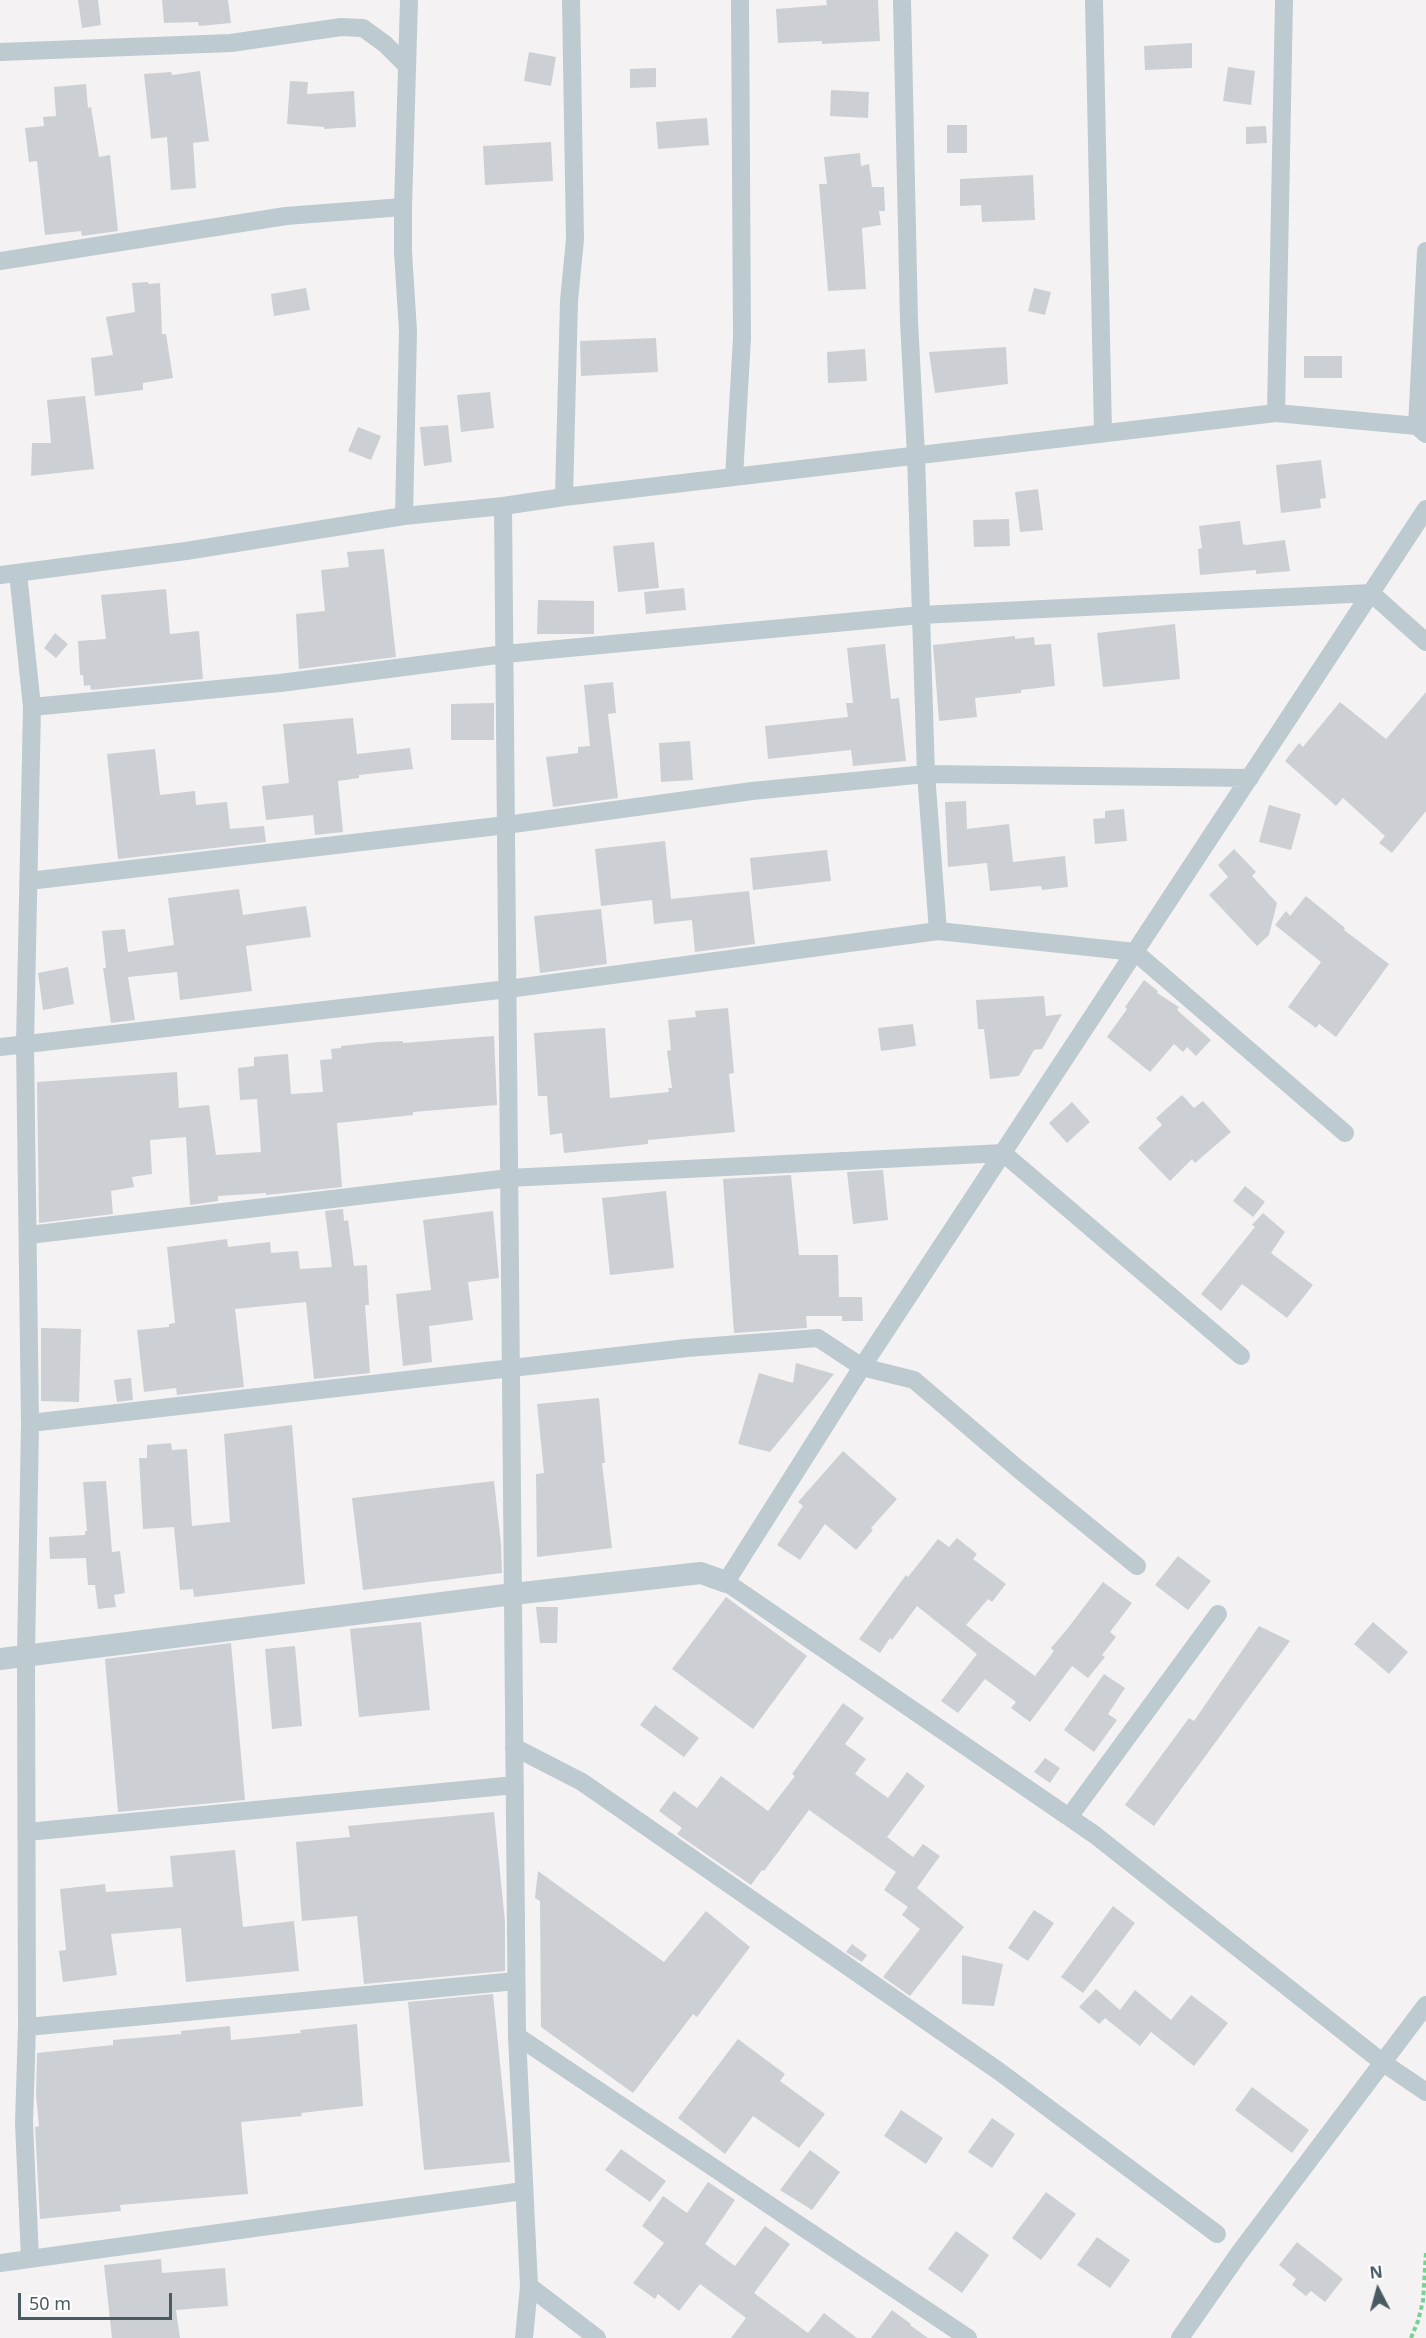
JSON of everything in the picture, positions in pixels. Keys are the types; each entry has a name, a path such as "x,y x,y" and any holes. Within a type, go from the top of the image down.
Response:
{"street":[{"path":"404,516 408,331 403,252 403,207 405,64 409,0"},
{"path":"564,497 569,301 575,239 571,0"},
{"path":"734,477 742,338 740,0"},
{"path":"902,0 909,321 916,455 926,774 938,931"},
{"path":"1094,0 1103,433"},
{"path":"1276,413 1284,0"},
{"path":"0,52 231,43 341,27 363,28 385,44 405,64"},
{"path":"0,261 286,216 403,207"},
{"path":"30,2259 24,2123 27,2027 26,1656 30,1423 25,1044 32,707 9,574 186,551 404,516 1276,413 1421,430 1426,251"},
{"path":"503,506 516,1981 523,2191 529,2286 525,2338"},
{"path":"726,1582 862,1367 1426,509"},
{"path":"32,707 280,683 505,654 921,615 1371,593 1426,642"},
{"path":"29,881 506,825 752,791 926,774 1250,778"},
{"path":"0,1047 508,988 938,931 1135,952 1345,1133"},
{"path":"29,1235 509,1178 1003,1153 1241,1356"},
{"path":"30,1423 687,1348 818,1338 862,1367 914,1380 1137,1566"},
{"path":"0,1659 513,1594 701,1573 726,1582 1104,1842 1382,2062 1426,2091"},
{"path":"1069,1817 1218,1614"},
{"path":"514,1747 582,1782 660,1836 1000,2072 1217,2234"},
{"path":"27,1832 515,1785"},
{"path":"27,2027 516,1981"},
{"path":"1180,2338 1240,2252 1426,2005"},
{"path":"517,2036 968,2338"},
{"path":"0,2263 523,2191"},
{"path":"529,2286 597,2338"}],"path":[{"path":"1411,2338 1423,2301 1426,2252"}],"building":[{"path":"78,0 98,0 101,25 82,28"},
{"path":"162,0 228,0 231,23 199,26 198,22 164,23"},
{"path":"826,0 878,0 880,41 822,44 822,41 778,43 776,9 827,5"},
{"path":"1192,43 1192,68 1145,70 1144,46"},
{"path":"529,52 556,57 551,86 524,81"},
{"path":"1228,67 1255,71 1251,105 1223,101"},
{"path":"656,68 656,87 630,88 630,69"},
{"path":"200,71 209,141 193,143 196,188 171,190 167,137 151,139 144,74 171,72 172,75"},
{"path":"290,81 308,82 307,94 354,91 356,127 324,129 324,127 287,124"},
{"path":"86,84 88,108 91,107 99,157 110,155 118,231 82,236 81,231 45,235 37,161 29,162 25,128 44,126 43,117 56,116 54,87"},
{"path":"831,90 869,92 868,118 830,116"},
{"path":"707,118 709,145 658,149 656,122"},
{"path":"947,125 967,125 967,153 947,153"},
{"path":"1266,126 1267,143 1246,144 1246,127"},
{"path":"551,142 553,181 485,185 483,146"},
{"path":"860,153 861,166 869,164 872,187 884,187 885,211 879,211 881,225 862,228 866,289 828,291 819,184 827,184 824,157"},
{"path":"1033,175 1035,220 982,222 981,205 960,206 960,179"},
{"path":"148,282 149,284 160,283 162,334 166,334 173,378 143,383 143,390 95,396 91,358 113,355 106,317 135,312 132,283"},
{"path":"306,288 310,310 274,316 271,294"},
{"path":"1034,288 1051,292 1045,315 1028,311"},
{"path":"656,338 658,372 581,376 580,341"},
{"path":"1006,347 1008,384 935,393 929,352"},
{"path":"865,349 867,381 828,383 827,352"},
{"path":"1304,356 1342,356 1342,378 1304,378"},
{"path":"490,392 494,428 461,432 457,395"},
{"path":"85,396 94,469 31,476 32,443 51,443 47,400"},
{"path":"448,425 452,462 424,466 420,427"},
{"path":"358,427 381,436 371,460 348,451"},
{"path":"1321,460 1326,498 1320,499 1321,508 1281,513 1276,465"},
{"path":"1038,489 1043,530 1020,532 1015,492"},
{"path":"1009,519 1010,546 974,547 973,520"},
{"path":"1240,521 1243,544 1285,540 1290,571 1256,574 1256,570 1200,575 1198,549 1202,548 1199,526"},
{"path":"654,542 659,588 618,592 613,546"},
{"path":"384,549 396,657 299,669 296,614 325,611 321,570 349,567 347,552"},
{"path":"684,588 686,610 646,614 644,592"},
{"path":"166,589 170,634 199,631 203,679 91,690 90,685 84,686 83,675 80,675 78,641 106,639 101,595"},
{"path":"538,600 594,601 594,634 537,634"},
{"path":"1175,624 1180,679 1103,687 1097,633"},
{"path":"55,633 68,644 56,658 44,648"},
{"path":"1015,636 1015,639 1034,637 1035,645 1051,644 1055,686 1021,690 1021,693 975,698 977,717 939,721 933,645"},
{"path":"885,644 891,699 899,698 906,761 853,766 851,750 768,759 765,726 848,717 846,703 853,703 847,648"},
{"path":"613,682 616,713 608,714 618,798 553,807 546,757 578,753 578,747 590,746 584,685"},
{"path":"1426,692 1426,811 1392,853 1379,843 1385,836 1343,798 1336,806 1285,761 1299,743 1303,747 1340,702 1386,739"},
{"path":"494,703 494,740 451,740 451,704"},
{"path":"353,718 357,754 410,748 413,769 359,775 359,778 338,781 343,832 315,835 313,815 266,820 262,786 289,783 283,724"},
{"path":"690,741 693,780 661,782 659,743"},
{"path":"155,749 160,795 195,791 196,805 227,802 230,829 264,826 266,842 118,859 107,754"},
{"path":"966,801 967,829 1009,824 1013,862 1065,856 1068,887 1042,890 1041,886 990,891 987,863 948,867 945,802"},
{"path":"1269,805 1301,814 1291,850 1259,842"},
{"path":"1124,809 1127,841 1095,844 1093,819 1105,818 1105,811"},
{"path":"665,841 671,899 749,891 755,944 695,952 692,920 654,924 652,900 601,906 595,849"},
{"path":"1234,849 1256,872 1252,876 1277,903 1269,935 1257,946 1209,895 1228,877 1218,865"},
{"path":"827,850 831,881 753,890 750,858"},
{"path":"239,889 243,915 306,906 311,937 246,946 252,991 180,1000 177,972 128,977 135,1020 111,1023 103,968 106,968 102,931 125,929 128,952 174,945 168,898"},
{"path":"1306,896 1345,928 1344,930 1389,964 1336,1037 1319,1024 1316,1028 1288,1007 1321,962 1275,925 1286,911 1290,916"},
{"path":"601,909 607,964 540,973 534,916"},
{"path":"68,967 74,1004 43,1010 38,973"},
{"path":"1144,980 1158,991 1157,993 1179,1007 1177,1010 1211,1040 1196,1056 1187,1047 1183,1052 1174,1044 1150,1072 1107,1037"},
{"path":"1044,996 1046,1016 1062,1014 1042,1049 1034,1050 1019,1076 990,1079 984,1029 978,1029 976,1000"},
{"path":"728,1008 734,1073 729,1074 735,1132 648,1140 648,1144 564,1153 562,1133 550,1135 547,1096 538,1096 534,1033 605,1028 610,1098 669,1092 668,1088 672,1088 667,1051 671,1050 668,1020 696,1017 695,1011"},
{"path":"913,1024 916,1046 881,1051 878,1028"},
{"path":"494,1036 497,1105 413,1112 413,1115 337,1123 342,1187 266,1195 266,1193 218,1196 218,1201 190,1205 186,1137 150,1140 152,1174 132,1177 134,1187 111,1191 113,1214 39,1223 37,1082 177,1072 179,1108 209,1105 216,1155 261,1152 257,1099 240,1100 238,1068 254,1066 254,1057 288,1054 291,1094 323,1092 320,1060 332,1059 331,1049 379,1042 403,1041 403,1043"},
{"path":"1182,1095 1194,1108 1203,1101 1231,1132 1195,1163 1192,1159 1170,1181 1138,1148 1162,1125 1156,1118"},
{"path":"1072,1102 1090,1122 1067,1143 1049,1123"},
{"path":"883,1170 888,1220 853,1224 847,1172"},
{"path":"791,1175 799,1255 838,1255 839,1297 862,1297 863,1321 842,1321 842,1316 806,1316 807,1328 734,1333 723,1179"},
{"path":"1245,1186 1265,1202 1253,1217 1233,1201"},
{"path":"666,1191 674,1268 610,1275 602,1198"},
{"path":"343,1209 344,1221 348,1220 354,1266 367,1265 369,1305 365,1305 370,1373 314,1379 306,1302 235,1309 244,1387 177,1395 176,1388 144,1392 137,1330 169,1327 169,1324 175,1323 167,1247 227,1239 228,1247 270,1242 271,1253 298,1251 300,1269 332,1267 325,1211"},
{"path":"493,1211 499,1278 468,1282 473,1320 429,1326 432,1362 403,1366 396,1294 431,1290 423,1220"},
{"path":"1263,1213 1285,1232 1271,1253 1313,1285 1287,1318 1242,1284 1221,1311 1201,1294 1255,1227 1252,1225"},
{"path":"41,1328 81,1329 79,1402 41,1401"},
{"path":"796,1363 834,1374 770,1452 738,1444 759,1373 793,1383"},
{"path":"131,1378 133,1400 117,1402 114,1380"},
{"path":"599,1398 605,1463 602,1463 612,1548 537,1557 536,1474 544,1473 537,1404"},
{"path":"292,1425 305,1584 194,1597 193,1589 180,1590 174,1527 143,1529 139,1458 147,1458 147,1445 171,1443 172,1450 187,1449 192,1526 230,1522 224,1434"},
{"path":"843,1451 897,1499 871,1528 873,1530 856,1550 825,1524 800,1560 777,1545 803,1506 798,1502"},
{"path":"106,1481 112,1552 120,1551 125,1593 114,1595 116,1607 98,1609 95,1585 88,1585 86,1558 50,1559 49,1537 85,1535 87,1531 83,1482"},
{"path":"494,1481 502,1573 363,1590 352,1498"},
{"path":"957,1538 977,1554 973,1559 1006,1584 992,1602 988,1599 966,1625 1035,1676 1054,1651 1051,1648 1103,1582 1132,1603 1110,1632 1116,1637 1102,1655 1105,1657 1088,1678 1072,1666 1030,1722 1011,1708 1016,1702 985,1679 958,1713 941,1701 977,1654 917,1606 880,1653 859,1639 906,1575 908,1577 938,1539 949,1547"},
{"path":"1178,1556 1211,1581 1188,1610 1155,1585"},
{"path":"726,1597 807,1656 753,1729 672,1669"},
{"path":"536,1607 558,1607 557,1643 540,1643"},
{"path":"421,1622 430,1710 359,1717 350,1629"},
{"path":"1373,1622 1408,1652 1389,1674 1354,1644"},
{"path":"1259,1626 1290,1641 1154,1826 1125,1805 1189,1718 1194,1721"},
{"path":"231,1643 245,1800 118,1812 105,1659"},
{"path":"295,1646 302,1726 272,1729 265,1649"},
{"path":"1104,1674 1125,1688 1108,1714 1117,1720 1094,1752 1064,1730"},
{"path":"843,1703 864,1718 845,1744 866,1759 855,1774 888,1798 907,1772 925,1786 887,1837 913,1857 923,1844 940,1856 917,1888 964,1927 910,1996 883,1977 920,1929 902,1915 908,1907 884,1890 896,1872 809,1810 751,1885 677,1834 682,1828 659,1811 674,1791 697,1808 721,1776 768,1811 795,1776 792,1774"},
{"path":"655,1705 699,1738 684,1757 640,1725"},
{"path":"1045,1758 1060,1768 1050,1783 1034,1772"},
{"path":"494,1812 505,1922 505,1971 364,1984 357,1916 302,1921 296,1842 350,1837 348,1826"},
{"path":"235,1850 243,1927 294,1921 299,1971 186,1982 181,1928 111,1934 117,1975 63,1982 59,1951 66,1950 60,1889 105,1884 106,1892 173,1887 170,1856"},
{"path":"538,1871 664,1962 706,1911 750,1947 697,2017 693,2014 633,2093 541,2027 540,1901 535,1898"},
{"path":"1113,1906 1135,1923 1083,1993 1061,1977"},
{"path":"1034,1910 1054,1923 1028,1961 1008,1948"},
{"path":"852,1944 867,1955 862,1962 846,1952"},
{"path":"962,1955 1003,1964 994,2006 962,2004"},
{"path":"1096,1989 1120,2010 1135,1990 1171,2020 1191,1995 1228,2023 1194,2066 1151,2032 1140,2046 1105,2018 1099,2024 1079,2007"},
{"path":"493,1994 510,2162 424,2170 408,2002"},
{"path":"357,2024 363,2106 301,2113 302,2116 241,2122 248,2194 120,2205 121,2211 40,2219 35,2127 39,2126 36,2095 37,2053 113,2045 113,2040 181,2034 181,2031 230,2026 231,2040 301,2033 300,2030"},
{"path":"738,2039 785,2074 780,2081 825,2114 799,2148 753,2116 725,2154 678,2118"},
{"path":"1252,2087 1309,2130 1292,2153 1235,2110"},
{"path":"901,2110 943,2138 926,2164 884,2136"},
{"path":"992,2118 1015,2134 992,2168 968,2152"},
{"path":"621,2149 666,2181 650,2202 605,2170"},
{"path":"810,2150 840,2172 812,2210 780,2190"},
{"path":"708,2182 735,2200 705,2244 735,2266 765,2226 790,2244 754,2293 808,2333 824,2313 857,2338 731,2338 746,2318 700,2284 679,2311 658,2294 655,2299 633,2283 664,2243 642,2226 663,2196 687,2213"},
{"path":"1046,2192 1076,2214 1041,2260 1012,2238"},
{"path":"956,2231 989,2255 962,2293 928,2269"},
{"path":"1097,2237 1130,2260 1110,2288 1077,2265"},
{"path":"1297,2242 1343,2279 1325,2302 1311,2291 1306,2296 1292,2285 1296,2279 1279,2265"},
{"path":"161,2259 162,2273 225,2268 228,2306 176,2310 180,2338 112,2338 104,2265"},
{"path":"892,2310 910,2325 928,2338 871,2338"}]}
